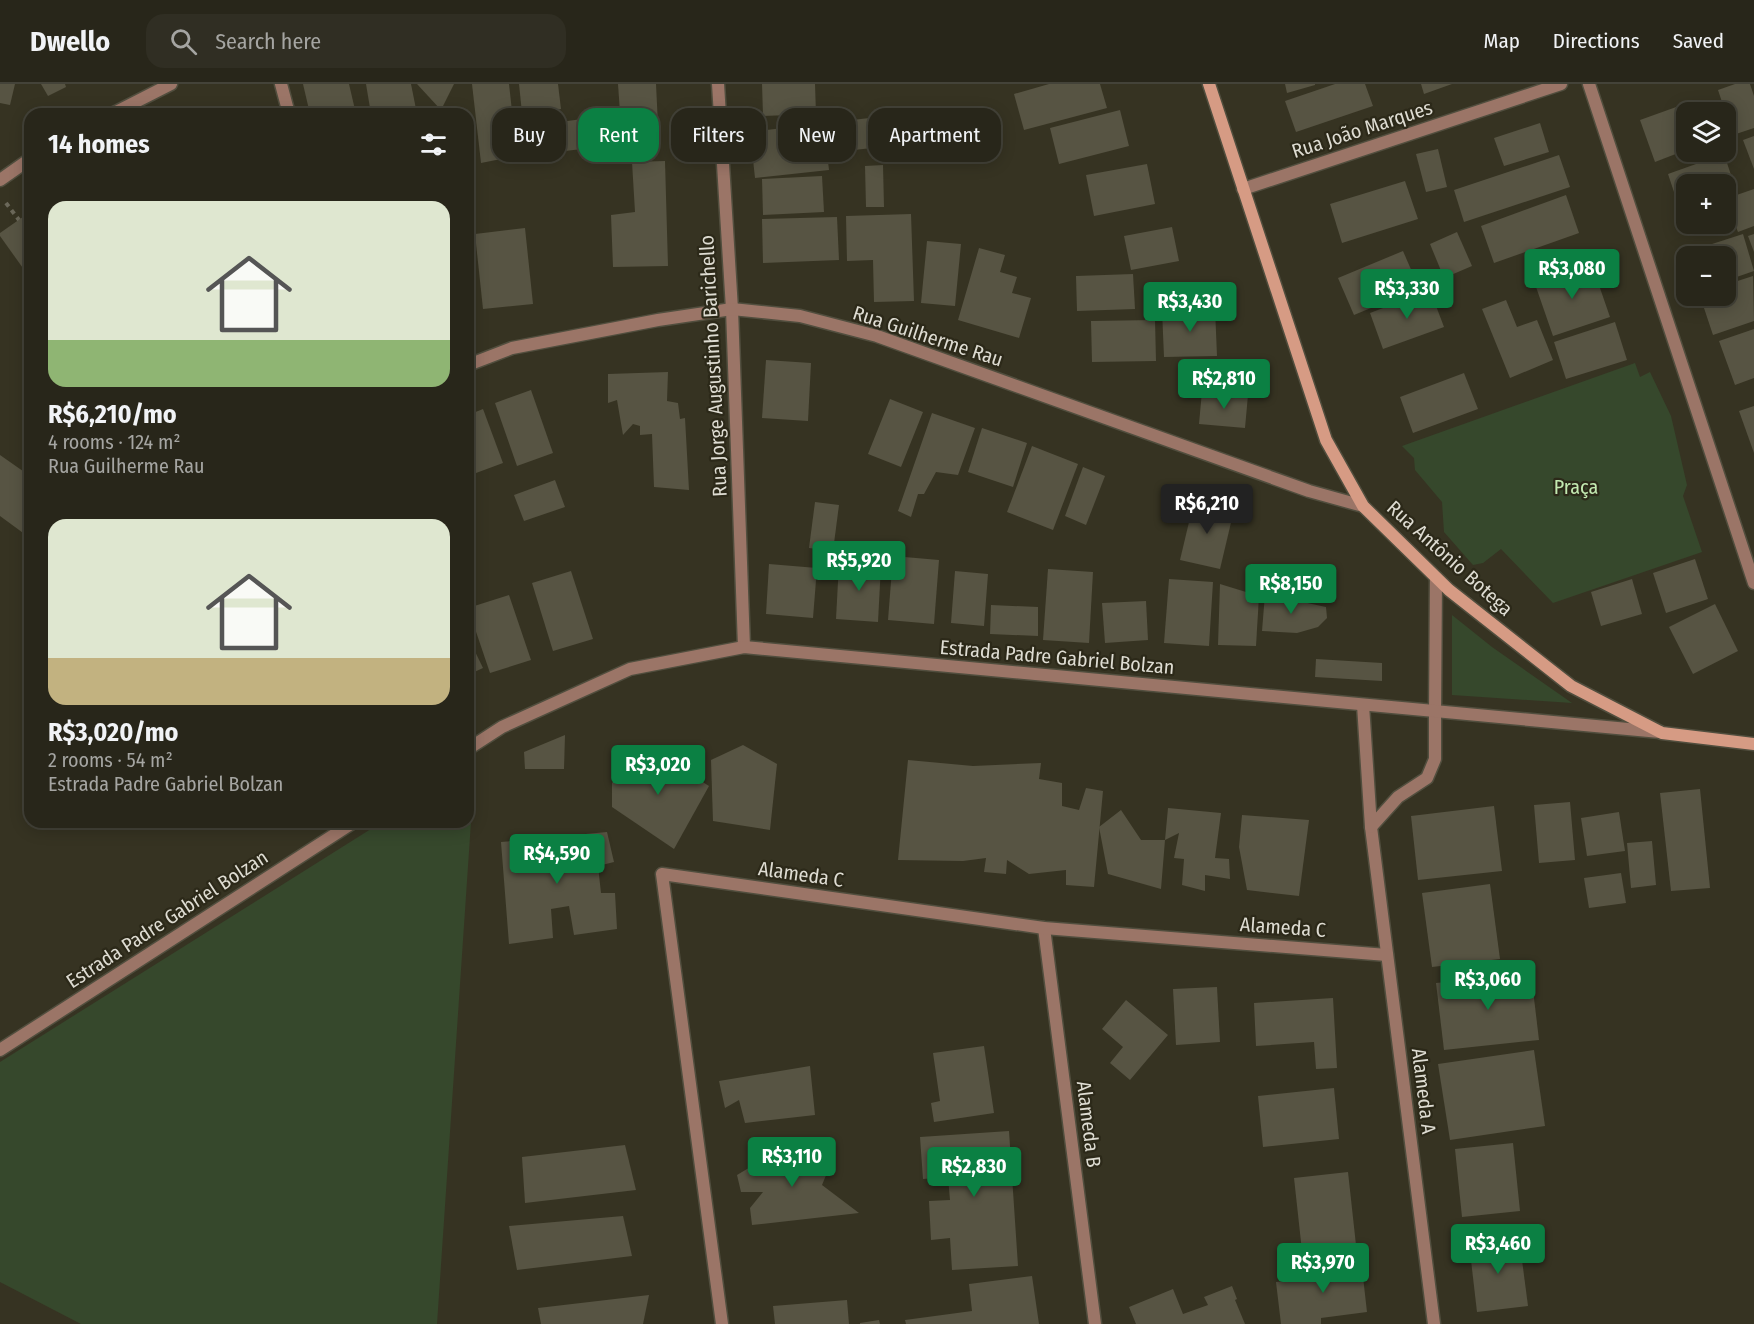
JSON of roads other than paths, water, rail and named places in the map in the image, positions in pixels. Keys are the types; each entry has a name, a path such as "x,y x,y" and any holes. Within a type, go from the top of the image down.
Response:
{"street":[{"path":"124,108 171,84"},
{"path":"281,84 287,108"},
{"name":"Rua Jorge Augustinho Barichello","path":"718,84 732,309 744,647"},
{"name":"Rua Antônio Botega","path":"1209,84 1326,440 1362,506 1436,578 1571,686 1662,733 1754,744"},
{"name":"Rua João Marques","path":"1243,189 1561,84"},
{"path":"1589,84 1754,584"},
{"path":"0,180 24,163"},
{"name":"Rua Guilherme Rau","path":"474,363 512,348 658,320 732,309 800,316 877,336 1309,490 1362,506"},
{"path":"1371,827 1398,797 1427,778 1436,759 1436,578"},
{"name":"Estrada Padre Gabriel Bolzan","path":"474,745 502,727 630,669 744,647 1662,733"},
{"name":"Alameda A","path":"1363,705 1371,827 1434,1324"},
{"name":"Estrada Padre Gabriel Bolzan","path":"0,1050 345,828"},
{"name":"Alameda C","path":"723,1324 662,874 1044,928 1387,955"},
{"name":"Alameda B","path":"1044,928 1095,1324"}],"park label":[{"name":"Praça","path":"1576,487"}]}
